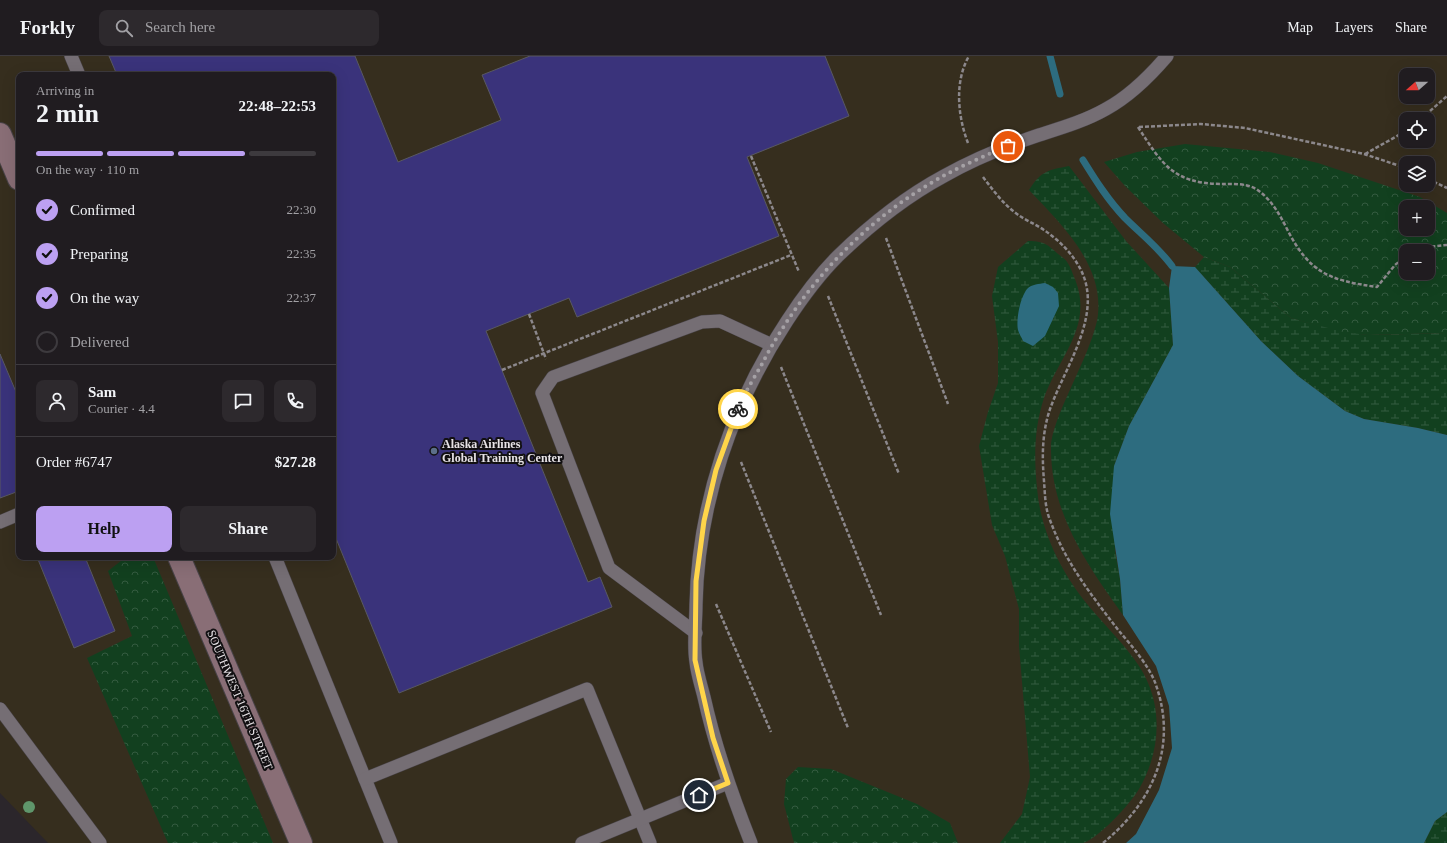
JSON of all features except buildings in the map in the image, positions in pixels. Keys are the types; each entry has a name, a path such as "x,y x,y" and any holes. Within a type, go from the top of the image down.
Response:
{"street":[{"path":"0,134 16,172"},
{"name":"SOUTHWEST 16TH STREET","path":"180,560 301,843"}],"lane":[{"path":"71,56 78,72"},
{"path":"751,843 728,783 713,738 695,660 696,581 704,521 716,470 739,406 772,344 801,300 837,257 879,219 904,200 945,175 1008,146 1086,119 1106,109 1144,82 1167,56"},
{"path":"696,633 609,568 542,393 553,376 702,322 720,320 772,344"},
{"path":"0,522 16,515"},
{"path":"276,560 391,843"},
{"path":"365,779 588,689 650,843"},
{"path":"0,709 100,843"},
{"path":"582,843 728,783"}],"path":[{"path":"969,56 962,77 960,105 964,130 982,176 1007,206 1061,243 1075,260 1086,282 1088,310 1079,342 1049,412 1043,436 1042,457 1046,504 1049,518 1070,564 1087,590 1136,651 1156,684 1163,716 1164,736 1156,773 1144,799 1130,819 1103,843"},
{"path":"1429,112 1447,96"},
{"path":"1399,166 1364,154 1245,128 1201,124 1138,127 1153,149 1170,169 1181,177 1202,184 1243,185 1254,188 1262,194 1270,201 1282,219 1296,248 1313,266 1328,276 1346,283 1377,287 1399,262"},
{"path":"1364,154 1399,135"},
{"path":"751,156 799,272"},
{"path":"1435,182 1447,188"},
{"path":"879,219 948,404"},
{"path":"1435,246 1447,245"},
{"path":"502,370 791,255"},
{"path":"829,298 899,474"},
{"path":"528,314 553,376"},
{"path":"772,344 881,615"},
{"path":"729,433 848,728"},
{"path":"714,598 771,732"}],"shaded area":[{"path":"0,56 1447,56 1447,843 48,843 0,793"}],"green space":[{"path":"1185,144 1270,152 1318,163 1399,190 1399,192 1405,192 1420,197 1425,200 1399,200 1399,236 1435,236 1435,206 1447,213 1447,333 1368,335 1343,333 1291,318 1230,267 1204,257 1163,223 1125,186 1104,162 1137,152"},
{"path":"1069,166 1126,241 1169,288 1173,345 1129,426 1114,466 1115,551 1120,579 1123,615 1084,557 1074,537 1064,516 1057,495 1053,472 1051,442 1053,434 1092,337 1097,321 1098,301 1095,283 1089,265 1079,248 1068,233 1029,190 1037,179 1046,172"},
{"path":"1028,241 1039,242 1047,245 1070,266 1079,294 1080,310 1078,325 1066,354 1050,383 1038,420 1035,465 1042,518 1052,547 1074,587 1139,666 1153,696 1156,712 1157,728 1152,759 1139,789 1114,820 1097,835 1083,843 1000,843 1022,814 1030,777 1019,646 1019,609 1005,556 992,525 979,446 988,412 998,383 998,342 992,296 998,267"},
{"path":"1204,257 1230,267 1291,318 1343,332 1368,335 1447,333 1447,435 1418,428 1364,419 1345,411 1298,376 1261,341 1195,267"},
{"path":"122,560 154,560 273,843 168,843 87,658 132,636 108,571"},
{"path":"798,767 831,769 917,804 950,823 958,843 794,843 784,804 786,779"},
{"path":"1447,812 1447,843 1424,843 1435,821"}],"water":[{"path":"1172,266 1195,267 1261,341 1298,376 1345,411 1364,419 1418,428 1447,435 1447,812 1435,821 1424,843 1126,843 1136,834 1159,790 1172,748 1169,706 1156,666 1123,615 1120,579 1110,514 1114,466 1129,426 1173,345 1169,288"},
{"path":"1045,283 1053,287 1058,293 1059,306 1045,336 1033,346 1023,341 1018,331 1019,309 1022,298 1029,287"}],"waterway":[{"path":"1050,56 1060,94"},
{"path":"1083,160 1102,190 1113,204 1125,218 1167,259 1172,266"}],"way so far":[{"path":"738,409 772,344 801,300 837,257 879,219 904,200 945,175 1008,146"}],"place":[{"name":"Alaska Airlines Global Training Center","path":"434,451"}],"route":[{"path":"699,795 728,783 713,738 695,660 696,581 704,521 716,470 738,409"}]}
